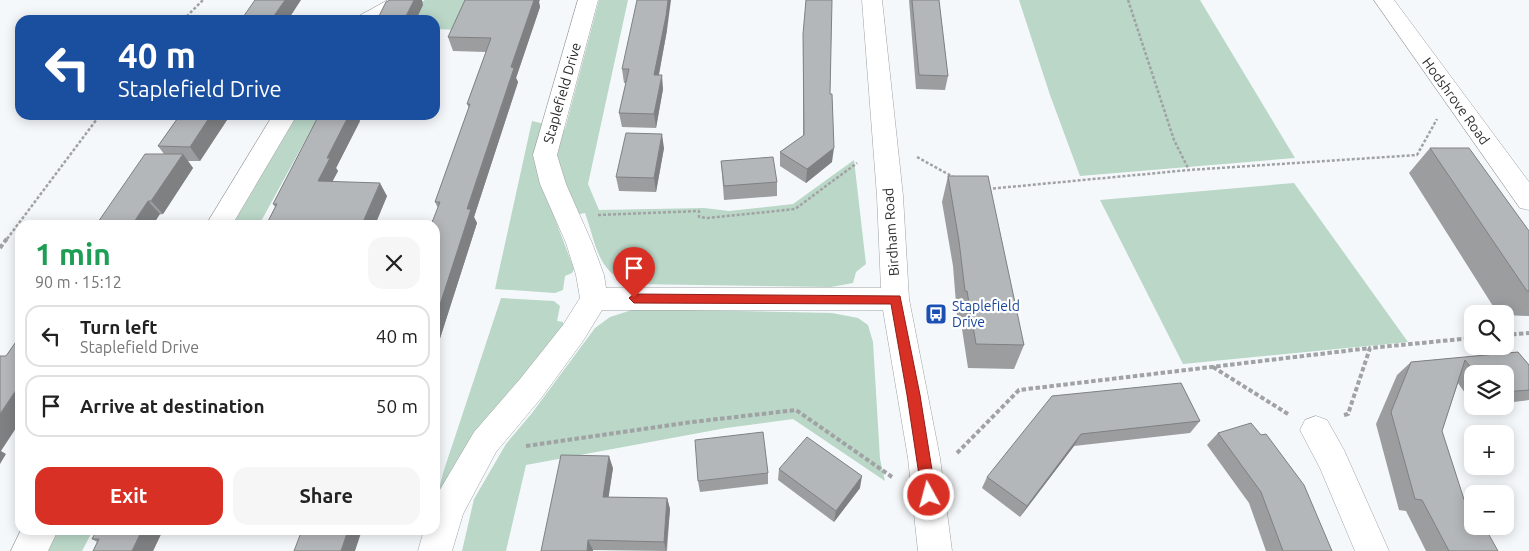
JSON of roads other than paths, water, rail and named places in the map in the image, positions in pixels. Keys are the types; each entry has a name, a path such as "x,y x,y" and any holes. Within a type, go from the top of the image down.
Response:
{"street":[{"path":"375,15 402,0"},
{"name":"Staplefield Drive","path":"588,0 544,155 553,184 579,243 590,275 594,299"},
{"name":"Birdham Road","path":"872,0 873,156 890,196 896,299 924,458 935,551"},
{"name":"Hodshrove Road","path":"1384,0 1529,201"},
{"path":"222,220 282,120"},
{"path":"440,534 447,509 485,442 531,388 567,341 594,299 896,299"},
{"path":"1316,430 1333,461 1372,551"},
{"path":"28,551 38,535"},
{"path":"435,551 440,535"}],"place":[{"name":"Staplefield Drive","path":"936,314"}]}
